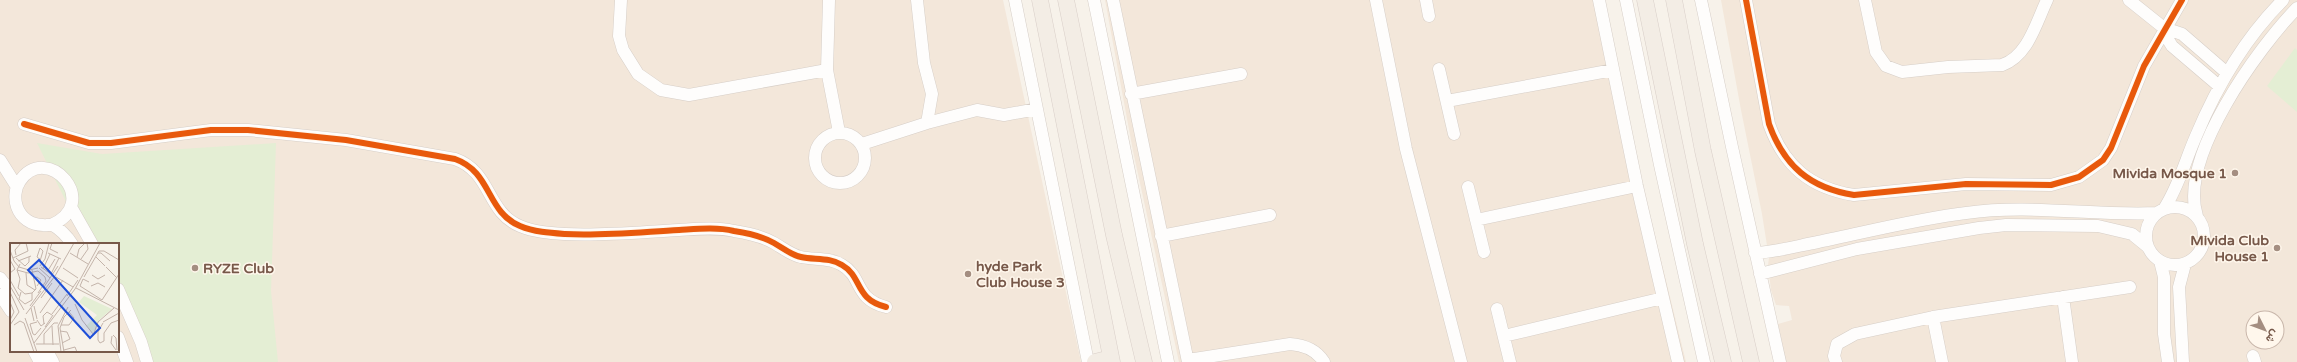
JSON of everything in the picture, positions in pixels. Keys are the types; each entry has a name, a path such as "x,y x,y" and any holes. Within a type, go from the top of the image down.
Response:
{"main road":[{"path":"1040,0 1111,360 1095,362"},
{"path":"1066,0 1114,235 1144,362"},
{"path":"1645,0 1693,236 1723,362"},
{"path":"1674,0 1703,151 1751,362"}],"street":[{"path":"621,0 620,36 623,50 638,74 661,90 689,95 827,70"},
{"path":"829,0 827,70 839,132"},
{"path":"917,0 923,57 932,94 927,123"},
{"path":"1015,0 1088,362"},
{"path":"1094,0 1168,362"},
{"path":"1113,0 1131,94 1188,361 1290,344 1305,346 1312,350 1324,362"},
{"path":"1376,0 1406,149 1461,362"},
{"path":"1426,0 1429,16"},
{"path":"1599,0 1637,186 1678,362"},
{"path":"1626,0 1660,165 1704,362"},
{"path":"1701,0 1780,362"},
{"path":"1746,0 1769,124 1775,140 1794,168 1807,178 1822,187 1854,195 1966,184 2051,185 2079,178 2103,160 2111,148 2135,85 2164,28 2182,0"},
{"path":"1865,0 1876,52 1880,60 1894,70 1902,72 1948,66 2002,65 2009,62 2016,58 2025,46 2047,0"},
{"path":"2129,0 2164,28 2182,34 2227,73"},
{"path":"2283,0 2255,31 2219,86 2194,140 2177,187 2161,211 2147,228 2148,246 2152,255 2160,261 2176,266 2185,264 2196,256 2203,245 2203,228 2196,216 2193,192 2200,164 2215,126 2252,62 2297,8"},
{"path":"2164,28 2166,38 2172,46 2219,86"},
{"path":"1439,69 1454,134"},
{"path":"1447,101 1613,70"},
{"path":"1131,94 1241,74"},
{"path":"862,144 927,123 977,110 1004,115 1037,109"},
{"path":"24,124 89,143 111,143 211,130 248,130 346,140 455,159 468,165 479,175 496,206 508,219 520,226 541,231 577,234 712,228 739,232 765,239 800,257 831,261 841,264 852,275 863,295 874,303 886,307"},
{"path":"839,132 856,137 862,144 866,161 858,176 842,183 825,178 815,164 815,155 823,139 839,132"},
{"path":"0,160 17,187"},
{"path":"43,168 57,171 67,180 70,186 72,193 71,207 63,218 51,225 37,225 25,219 20,214 15,201 17,187 20,181 30,172 43,168"},
{"path":"1476,220 1637,186"},
{"path":"1468,187 1484,252"},
{"path":"71,207 91,243"},
{"path":"1755,253 1781,250 1898,224 1966,212 2017,210 2125,215 2161,211 2178,207 2185,209 2196,216"},
{"path":"1161,236 1270,215"},
{"path":"51,225 62,232 71,243"},
{"path":"1760,274 1857,249 1979,228 2006,225 2098,226 2132,234 2148,246"},
{"path":"2160,261 2164,277 2164,334 2168,362"},
{"path":"2183,362 2179,287 2185,264"},
{"path":"0,278 10,291"},
{"path":"1836,362 1834,350 1843,338 1933,317 2130,287"},
{"path":"119,290 141,342 147,362"},
{"path":"0,295 10,310"},
{"path":"2063,297 2072,362"},
{"path":"1504,336 1663,298"},
{"path":"1497,309 1510,362"},
{"path":"1933,317 1942,362"},
{"path":"119,340 127,362"},
{"path":"35,352 40,362"},
{"path":"48,352 53,362"}],"shaded area":[{"path":"0,0 1003,0 1081,362 0,362"},
{"path":"1105,0 1605,0 1645,195 1686,362 1179,362 1133,151"},
{"path":"1721,0 2297,0 2297,362 1786,362 1778,324 1792,320 1789,306 1776,305 1771,290 1768,265 1769,258"}],"green space":[{"path":"2295,48 2297,50 2297,112 2267,86"},
{"name":"RYZE Club","path":"37,143 102,154 276,143 271,291 278,362 143,362 139,344 119,306 119,243 87,243"}],"cycle path":[{"path":"1746,0 1769,124 1782,152 1801,173 1812,181 1838,192 1854,195 1966,184 2051,185 2079,177 2103,160 2111,148 2144,66 2182,0"},
{"path":"24,124 89,143 111,143 211,130 248,130 346,140 455,159 467,165 476,173 483,182 494,202 509,220 525,228 548,233 565,234 622,234 706,229 720,229 749,234 769,241 797,256 837,262 849,270 869,299 886,307"}],"place":[{"name":"Mivida Mosque 1","path":"2235,173"},
{"name":"Mivida Club House 1","path":"2277,248"},
{"name":"RYZE Club","path":"195,268"},
{"name":"hyde Park Club House 3","path":"968,274"}]}
